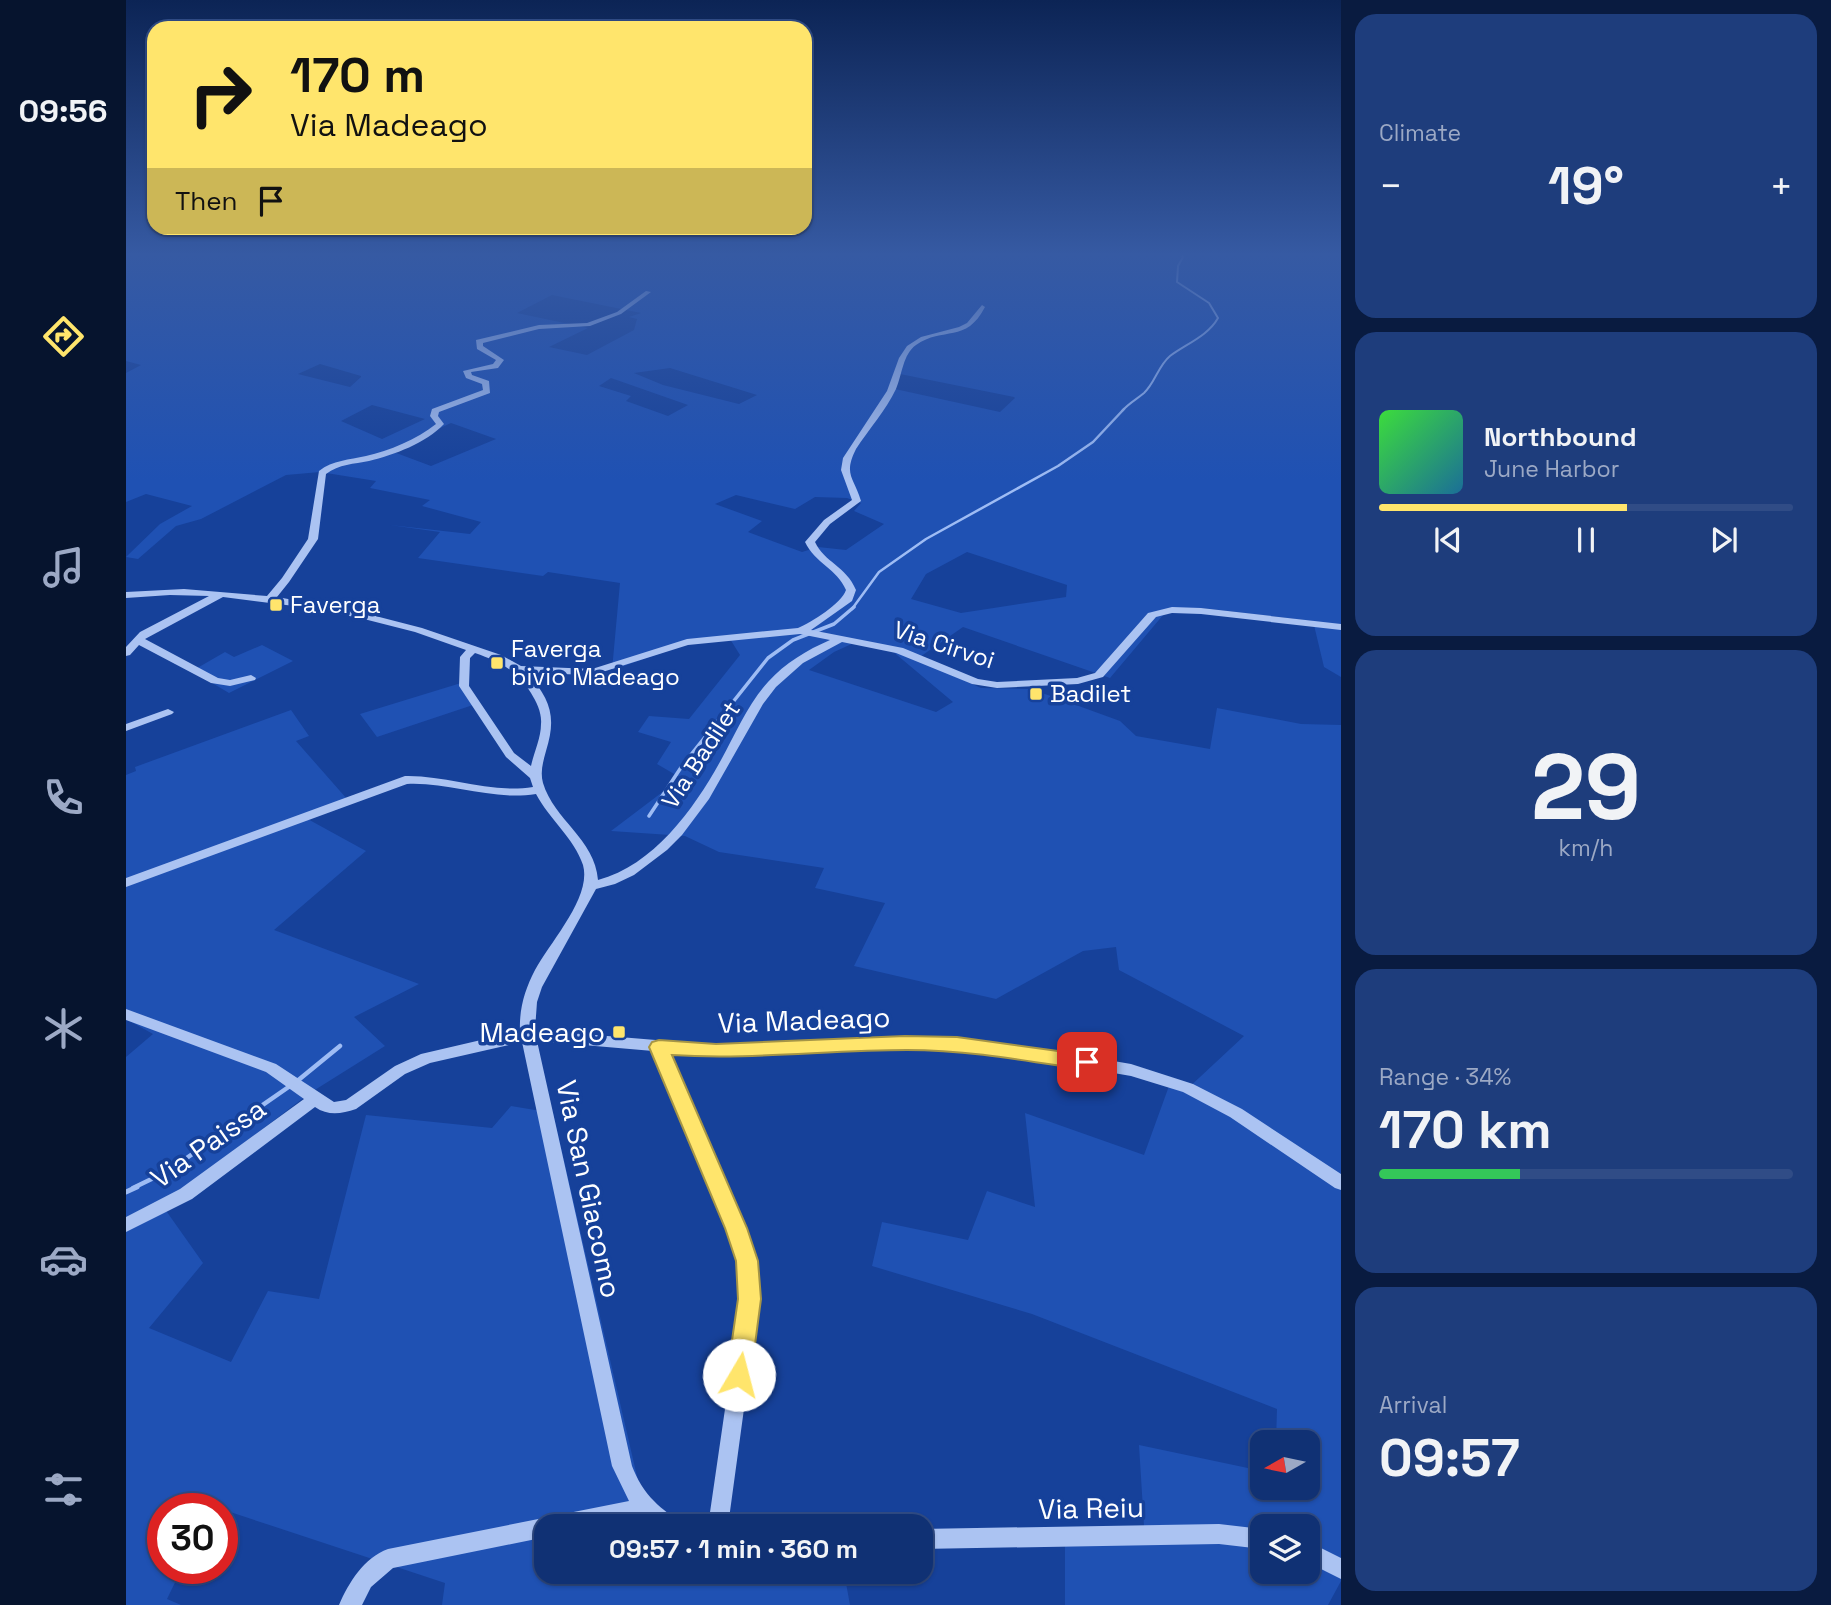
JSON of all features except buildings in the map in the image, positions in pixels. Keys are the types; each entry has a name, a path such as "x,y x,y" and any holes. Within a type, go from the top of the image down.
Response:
{"street":[{"path":"270,599 313,539 321,473 332,466 374,456 431,431 440,424 434,416 435,411 487,391 486,383 469,376 467,371 495,366 500,360 480,347 479,342 527,330"},
{"path":"519,669 593,672 687,642 800,631 828,617 851,594 849,581 814,551 810,542 827,522 857,501 846,473 846,463 890,393 903,359 913,344 939,333 963,330"},
{"path":"126,595 177,591 222,594 355,612 508,661 519,669 543,704 547,715 538,783 522,794 491,794 441,780 405,780 126,883"},
{"path":"126,653 138,640 222,594"},
{"name":"Via Cirvoi","path":"800,631 899,650 976,682 997,685 1078,681 1099,676 1153,615 1172,610 1341,627"},
{"name":"Via Badilet","path":"591,886 617,878 666,844 713,784 765,694 796,661 841,639"},
{"path":"138,640 215,681 230,683 251,678"},
{"path":"473,649 465,657 464,686 510,755 538,783 589,862 591,886"},
{"path":"126,728 168,712"},
{"name":"Via San Giacomo","path":"591,886 533,989 527,1012 528,1035 622,1466 635,1496 646,1508"},
{"name":"Via Madeago","path":"126,1014 271,1068 330,1108 345,1107 412,1063 440,1053 528,1035 716,1051 905,1043 957,1044 1044,1055 1131,1070 1188,1088 1236,1113 1341,1182"},
{"path":"659,1047 736,1228 750,1279 750,1299 720,1514"},
{"name":"Via Paissa","path":"126,1225 186,1194 316,1098"},
{"path":"615,1514 646,1508 653,1514"},
{"path":"350,1605 363,1580 388,1559 534,1529"},
{"name":"Via Reiu","path":"933,1539 1219,1534 1250,1538"},
{"path":"1320,1558 1341,1569"}],"shaded area":[{"path":"126,330 584,330 549,347 587,355 634,330 1341,330 1341,677 1324,667 1313,621 1202,608 1169,608 1110,678 963,627 917,659 981,688 1029,689 1054,697 1120,721 1136,736 1210,749 1217,708 1301,724 1341,725 1341,1581 1328,1605 1065,1605 1065,1529 1144,1526 1139,1445 1250,1468 1250,1500 1320,1500 1320,1430 1276,1430 1277,1409 1032,1314 872,1266 882,1222 968,1240 987,1191 1035,1207 1025,1113 1144,1155 1169,1086 1185,1091 1244,1036 1119,970 1116,947 1083,951 996,999 854,966 885,903 815,888 824,868 719,852 685,836 611,831 681,778 657,764 671,742 638,732 649,716 689,719 740,655 730,639 690,643 612,670 620,583 548,572 543,576 418,558 440,532 390,525 470,534 481,522 422,506 430,500 370,488 376,481 320,472 286,475 201,519 176,526 138,559 126,557 160,524 192,506 146,494 126,502 126,373 141,365 126,361","holes":["320,364 361,376 361,377 350,387 298,374","670,368 757,395 739,404 663,385 634,373","900,374 1015,398 1000,412 895,389","611,378 688,405 668,416 626,401 631,396 599,386","372,405 425,419 382,439 341,421","451,423 496,439 431,466 391,451","736,495 795,509 815,497 847,498 861,503 854,511 884,524 846,550 818,547 802,552 748,532 762,521 715,504","967,552 1067,585 1066,597 961,613 911,599 926,574","856,642 891,650 953,702 936,712 809,670 834,652"]},
{"path":"262,645 293,661 229,693 192,671 225,652 234,657"},
{"path":"461,683 479,703 377,737 360,714"},
{"path":"291,710 309,736 296,741 347,799 304,817 366,851 274,930 419,984 354,1017 385,1046 310,1093 162,1205 203,1263 149,1328 231,1362 268,1291 319,1299 366,1115 492,1128 511,1106 553,1113 639,1485 660,1514 534,1514 534,1584 846,1584 850,1605 442,1605 445,1583 238,1515 238,1493 147,1493 147,1584 174,1584 167,1599 181,1605 126,1605 126,1057 153,1034 126,1019 126,775 136,771 135,767"}],"waterway":[{"path":"1124,409 1148,389 1170,356 1208,330"},
{"path":"853,608 879,572 926,539 1058,466 1093,442 1124,409"},
{"path":"649,816 682,766 768,658 793,640 834,624 853,608"},
{"path":"296,1082 340,1046"},
{"path":"133,1188 168,1171 290,1086"},
{"path":"126,1192 137,1187"}],"place":[{"name":"Faverga","path":"276,605"},
{"name":"Faverga bivio Madeago","path":"497,663"},
{"name":"Badilet","path":"1036,694"},
{"name":"Madeago","path":"619,1032"}],"route":[{"path":"739,1375 750,1299 747,1261 736,1228 659,1047 716,1051 905,1043 957,1044 1087,1062"}]}
